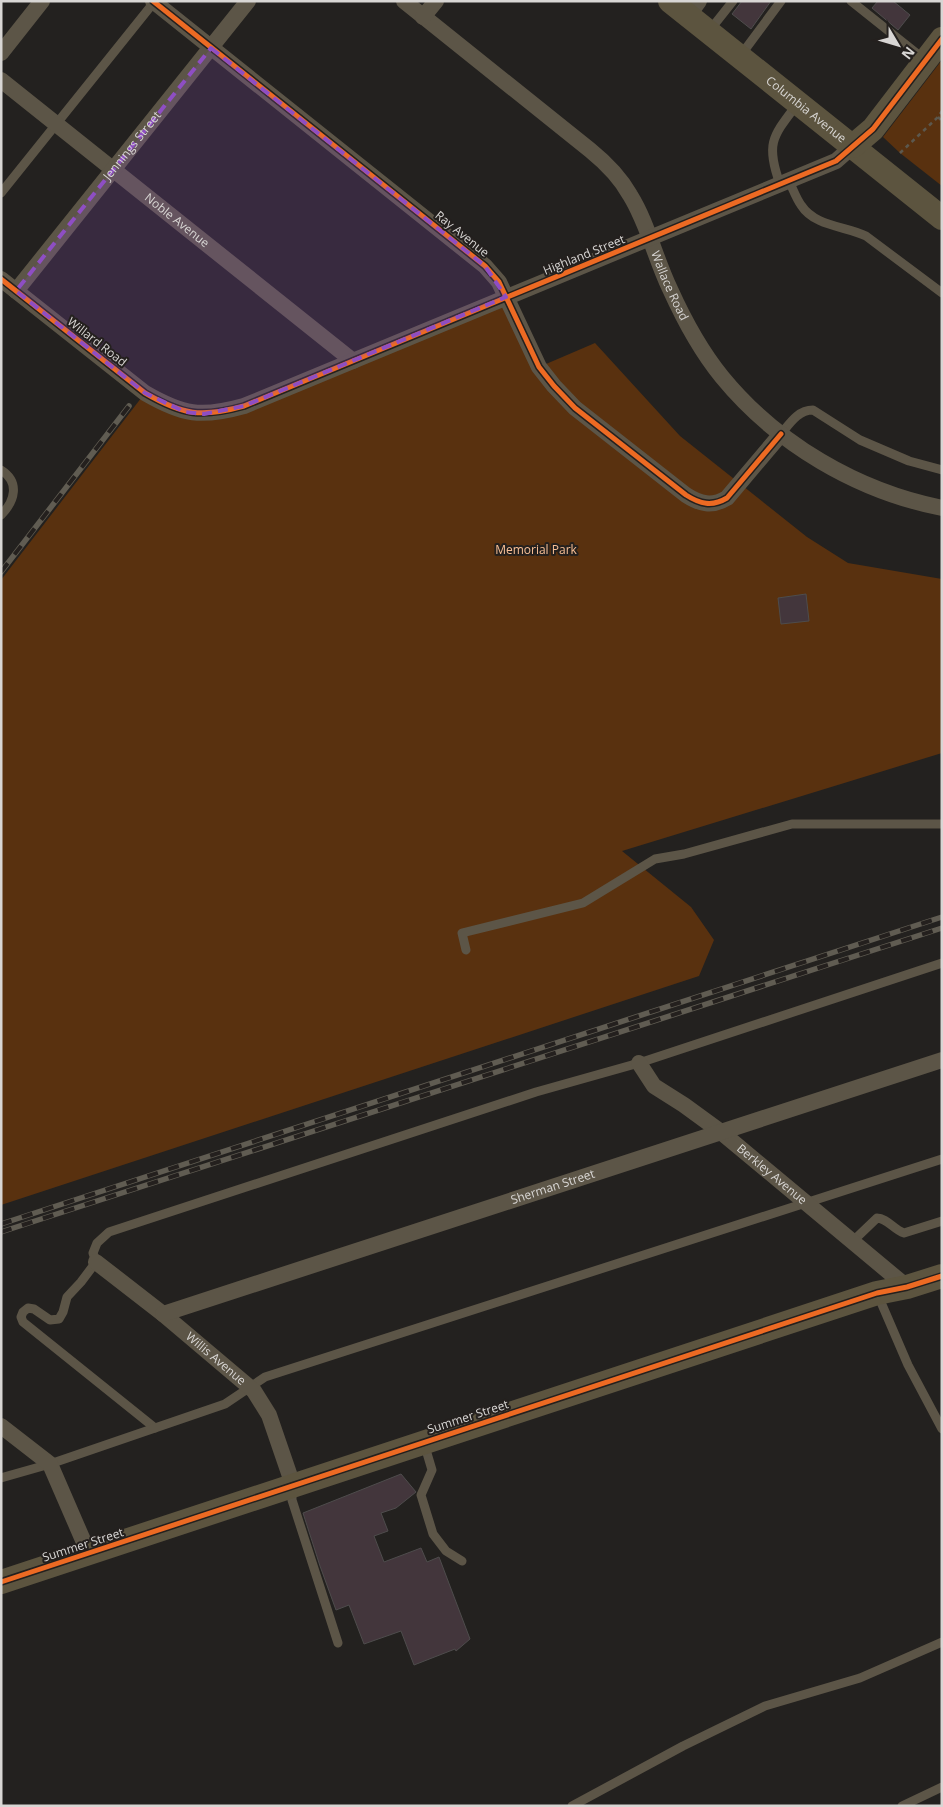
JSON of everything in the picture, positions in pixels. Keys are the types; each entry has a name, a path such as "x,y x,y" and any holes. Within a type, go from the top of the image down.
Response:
{"street":[{"path":"1,53 42,1"},
{"name":"Jennings Street","path":"16,291 248,1"},
{"name":"Wallace Road","path":"404,1 604,161 617,176 639,211 664,278 681,315 700,347 722,377 749,406 781,434 848,476 884,492 921,504 942,508"},
{"path":"423,17 436,1"},
{"name":"Ray Avenue","path":"154,2 493,273 539,367 554,386 575,408 694,500 704,504 712,504 719,503 727,498 781,434"},
{"name":"Columbia Avenue","path":"686,6 709,32 942,218"},
{"name":"Highland Street","path":"185,412 204,414 222,412 244,406 836,161 872,129 942,39"},
{"name":"Noble Avenue","path":"1,80 353,360"},
{"name":"Willard Road","path":"1,279 145,393 185,412"},
{"name":"Sherman Street","path":"164,1314 942,1060"},
{"name":"Berkley Avenue","path":"639,1063 654,1086 721,1132 908,1287"},
{"name":"Willis Avenue","path":"96,1262 164,1314 249,1386 269,1415 292,1485"},
{"name":"Summer Street","path":"1,1582 877,1293 908,1287 942,1276"},
{"path":"1,1426 50,1464 89,1554"}],"lane":[{"path":"709,32 733,1"},
{"path":"740,57 781,1"},
{"path":"850,1 925,60"},
{"path":"1,194 154,2"},
{"path":"798,103 780,128 773,144 772,156 773,164 801,205 810,214 827,224 853,230 866,236 942,293"},
{"path":"781,434 799,414 813,410 842,430 875,447 909,461 942,470"},
{"path":"1,470 10,477 14,484 10,504 1,516"},
{"path":"466,950 462,933 583,903 655,859 684,854 792,824 942,824"},
{"path":"155,1428 23,1322 21,1317 28,1308 34,1309 50,1320 59,1319 67,1297 96,1262 93,1258 94,1248 100,1239 109,1232 526,1095 639,1063 942,963"},
{"path":"1,1478 50,1464 225,1404 265,1377 942,1159"},
{"path":"853,1241 877,1218 881,1218 898,1231 904,1233 942,1221"},
{"path":"877,1293 908,1365 942,1430"},
{"path":"424,1442 432,1470 421,1495 433,1534 446,1551 462,1560"},
{"path":"292,1485 292,1500 338,1643"},
{"path":"572,1806 683,1746 765,1706 860,1678 942,1642"},
{"path":"902,1806 942,1787"}],"path":[{"path":"900,153 942,111"},
{"path":"938,117 942,121"}],"highlighted area":[{"path":"211,48 485,266 506,297 244,406 204,414 185,412 145,393 16,291"}],"green space":[{"path":"942,60 942,186 883,137"},
{"name":"Memorial Park","path":"506,297 539,367 595,343 680,436 807,537 848,563 942,579 942,753 622,851 691,907 714,940 699,976 1,1205 1,580 145,393 204,414"}],"building":[{"path":"742,1 771,1 751,29 732,14"},
{"path":"878,1 893,1 910,15 898,30 872,8"},
{"path":"806,594 809,621 781,624 778,598"},
{"path":"401,1474 416,1492 396,1508 381,1513 388,1531 374,1536 384,1562 421,1548 427,1562 439,1557 470,1639 456,1651 455,1649 414,1665 401,1631 364,1644 349,1605 336,1610 303,1513"}],"railway":[{"path":"1,572 129,406"},
{"path":"1,1224 942,917"},
{"path":"1,1232 942,928"}],"cycle path":[{"path":"153,1 485,266 499,282 539,367 554,386 575,408 686,495 696,501 706,503 716,503 727,498 781,434"},
{"path":"1,279 145,393 182,410 204,413 229,410 244,406 836,161 873,129 942,39"},
{"path":"1,1582 877,1293 907,1287 942,1276"}]}
